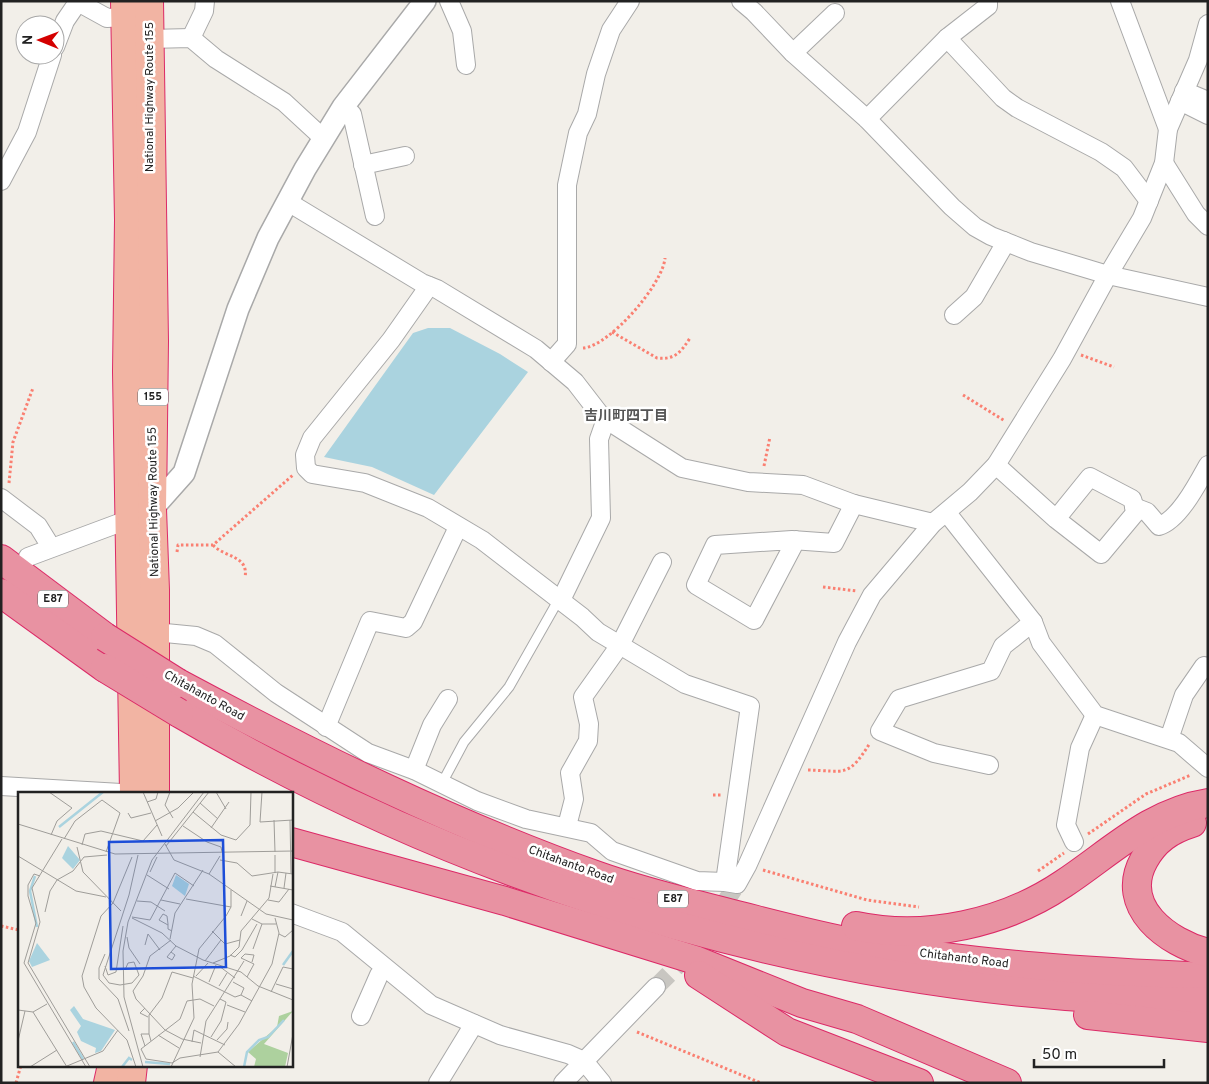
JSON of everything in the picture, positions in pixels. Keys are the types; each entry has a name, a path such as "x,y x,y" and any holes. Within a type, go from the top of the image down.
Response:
{"highway":[{"name":"National Highway Route 155","path":"134,792 141,514 154,341 149,1"},
{"name":"National Highway Route 155","path":"125,9 129,220 127,372 155,632 155,792"},
{"name":"Chitahanto Road","path":"14,558 105,637 178,683 301,749 420,804 489,834 600,877 676,900 860,944 954,958 1042,968 1208,977"},
{"name":"Chitahanto Road","path":"1,593 105,668 226,741 298,778 378,815 483,860 589,899 731,941 822,961 986,987 1102,999 1208,1002"},
{"path":"676,900 713,895 867,928 903,930 950,928 1009,913 1037,900 1144,826 1186,808 1208,803"},
{"path":"1208,819 1180,827 1164,835 1151,848 1142,864 1138,878 1141,905 1155,926 1182,944 1208,953"},
{"path":"292,842 505,900 695,960 802,1003 857,1019 1007,1083"},
{"path":"292,856 696,973 787,1032 919,1083"},
{"path":"731,941 793,968 942,998 1001,1007 1208,1028"},
{"path":"108,1083 112,1066"},
{"path":"130,1083 133,1066"}],"street":[{"path":"191,38 204,11 205,1"},
{"path":"14,558 52,547 141,514 184,473 238,308 268,238 323,138 343,107 425,1"},
{"path":"449,1 462,31 466,65"},
{"path":"551,362 568,344 567,185 578,134 587,114 596,74 612,30 630,1"},
{"path":"741,1 793,53 868,120 952,207 975,227 1004,241 1108,275 1208,297"},
{"path":"868,120 896,88 946,38 988,6 988,1"},
{"path":"1120,1 1168,129"},
{"path":"65,21 78,2 107,18 125,9"},
{"path":"793,53 836,13"},
{"path":"155,632 196,636 215,644 276,693 326,727 368,753 414,770 441,786 526,819 567,826 591,833 612,851 697,881 736,884 747,866 847,642 872,595 940,518 996,464 1068,349 1108,275 1142,218 1164,163 1168,129 1182,96 1203,60 1208,24"},
{"path":"149,39 191,38 216,59 284,102 323,138"},
{"path":"946,38 1003,98 1017,108 1101,152 1124,168 1149,201"},
{"path":"1,181 26,132 49,65"},
{"path":"1182,96 1208,101"},
{"path":"1182,96 1208,116"},
{"path":"343,107 352,114 375,216"},
{"path":"363,165 405,156"},
{"path":"1164,163 1196,214 1208,226"},
{"path":"288,202 429,286 494,322 536,349 575,382 606,419 682,468 760,483 803,486 854,504 940,518 1033,622 1041,643 1095,715 1179,743 1208,768"},
{"path":"954,315 974,296 1004,241"},
{"path":"429,286 390,340 312,438 305,455 306,466 312,474 365,483 428,508 482,540 598,632 685,684 750,706 725,882"},
{"path":"560,600 601,518 599,440 606,419"},
{"path":"996,464 1056,519 1101,554 1136,512 1132,499 1090,477 1056,519"},
{"path":"1134,507 1147,512 1158,526 1165,524 1190,497 1208,465"},
{"path":"2,498 38,526 52,547"},
{"path":"796,540 754,620 696,585 715,545 796,540 834,543 854,504"},
{"path":"326,727 370,621 400,627 410,626 458,527"},
{"path":"567,826 574,799 570,773 588,741 589,724 583,697 620,645 662,562"},
{"path":"989,764 934,753 880,731 899,699 991,671 1003,646 1033,622"},
{"path":"1169,739 1184,695 1204,666"},
{"path":"414,770 432,726 448,699"},
{"path":"1074,842 1066,825 1080,748 1095,715"},
{"path":"1,786 104,792"},
{"path":"292,913 342,932 431,1005 500,1035 568,1054 584,1061 602,1083"},
{"path":"361,1016 385,968"},
{"path":"563,1083 656,987"},
{"path":"438,1083 474,1024"}],"lane":[{"path":"441,786 464,742 509,687 560,600"}],"path":[{"path":"568,344 573,348 586,348 596,345 612,332 640,303 664,268 665,258"},
{"path":"612,332 657,358 665,359 672,359 690,338"},
{"path":"1068,349 1114,367"},
{"path":"2,498 8,493 13,442 33,388"},
{"path":"963,395 1019,429"},
{"path":"760,483 770,437"},
{"path":"177,555 178,545 213,545 306,466"},
{"path":"213,545 218,550 241,560 247,570 245,578"},
{"path":"822,587 867,592 872,595"},
{"path":"791,765 800,770 847,771 857,764 880,731"},
{"path":"1033,875 1062,854 1074,842 1146,794 1208,768"},
{"path":"747,866 804,880 867,900 922,907"},
{"path":"1,926 18,930"},
{"path":"621,1023 642,1034 761,1083"},
{"path":"16,1083 21,1066"}],"water":[{"path":"428,328 450,328 500,354 528,372 434,495 372,467 324,457 413,333"}],"tunnel":[{"path":"656,987 696,947 737,884"}],"district":[{"name":"吉川町四丁目","path":"626,416"}]}
